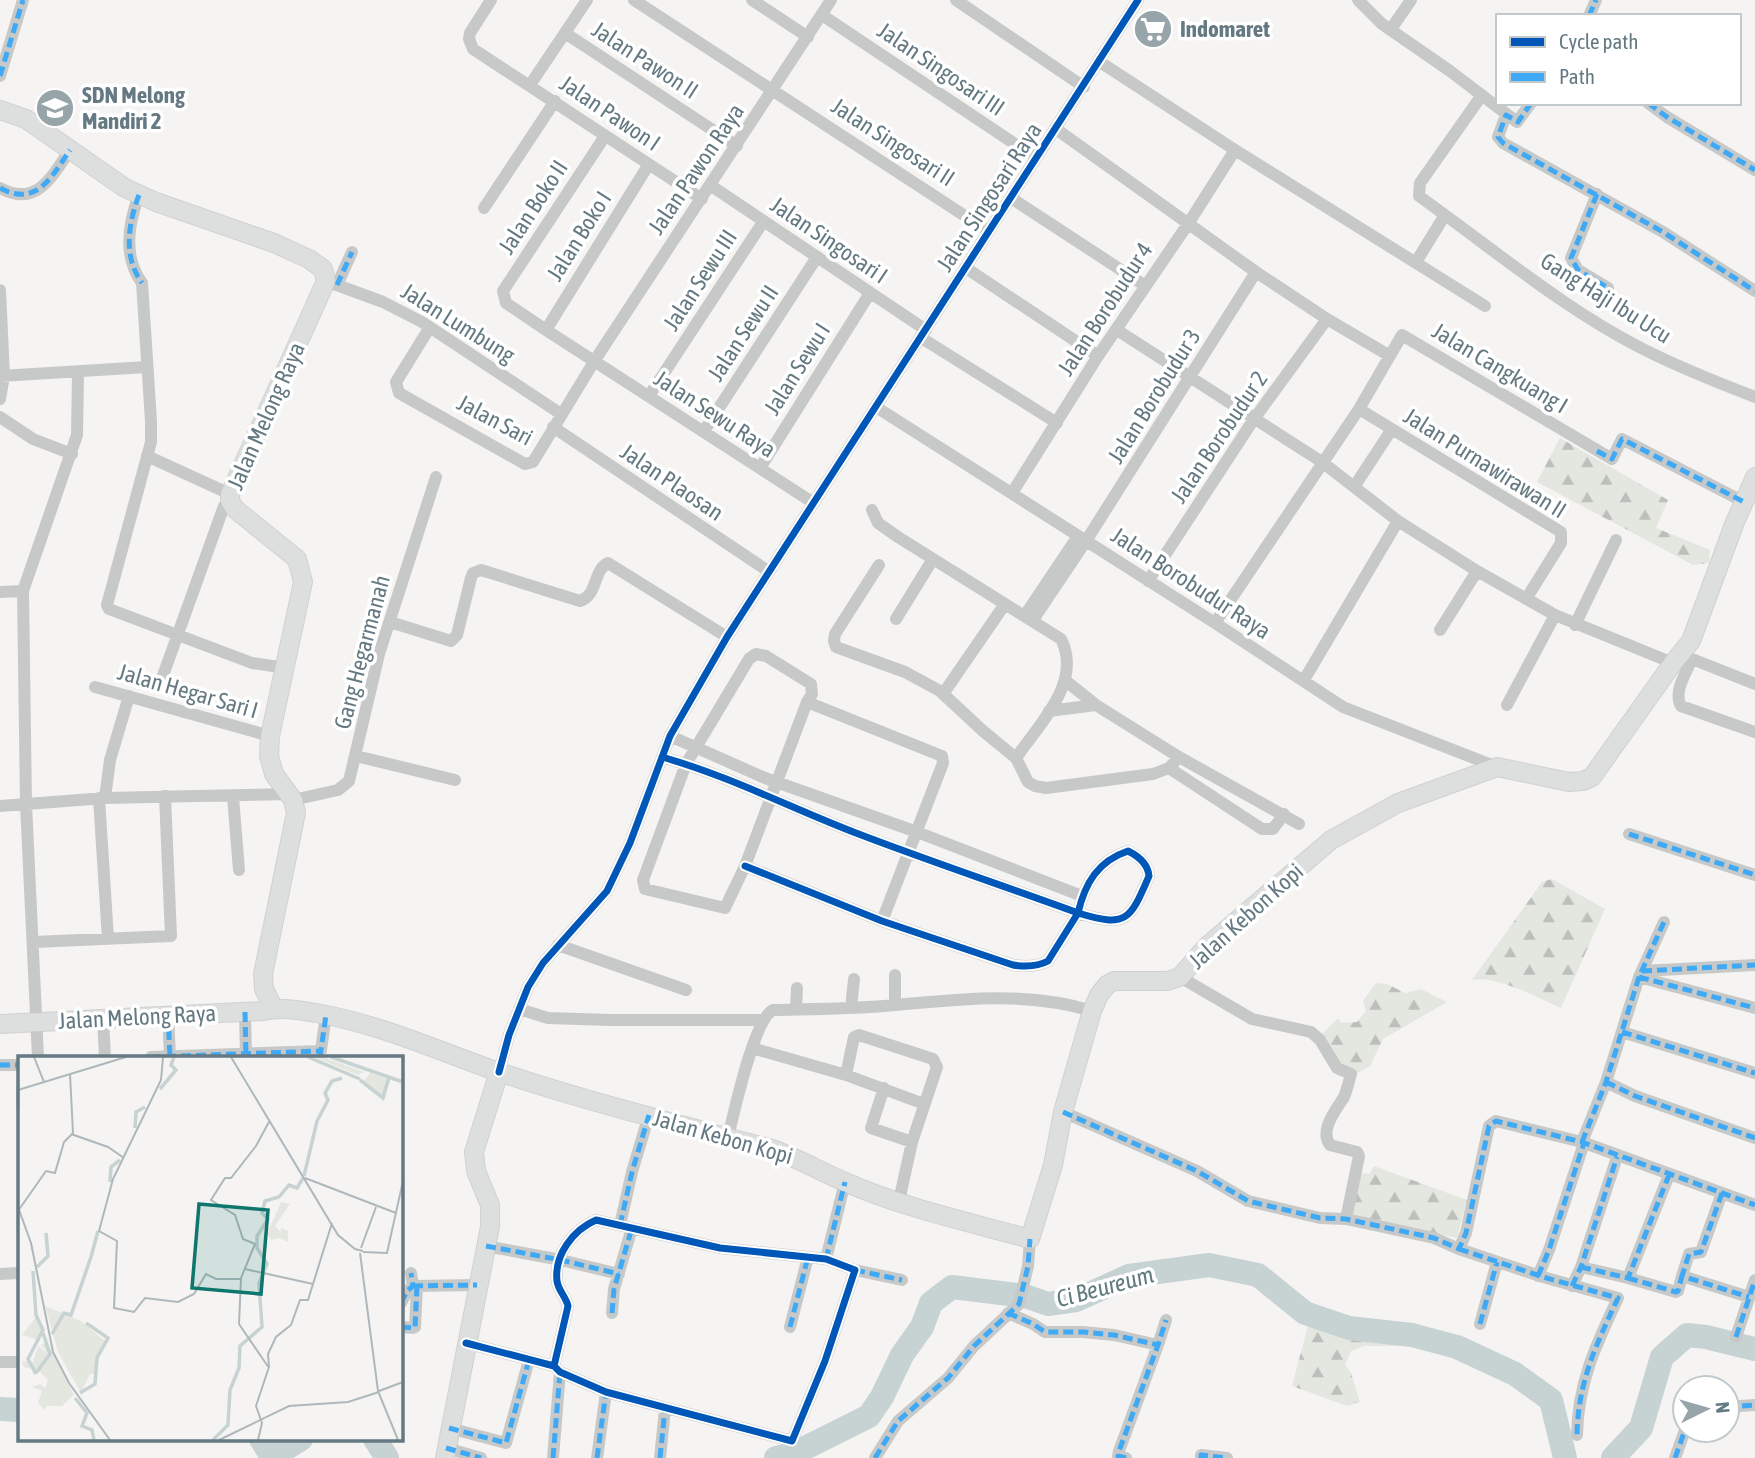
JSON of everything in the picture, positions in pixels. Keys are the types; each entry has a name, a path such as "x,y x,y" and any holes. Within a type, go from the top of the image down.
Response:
{"main road":[{"path":"0,110 26,119 125,188 292,250 318,264 331,283"},
{"name":"Jalan Melong Raya","path":"291,797 269,765 270,736 303,591 301,566 297,559 242,515 230,497 331,283"},
{"path":"1497,767 1569,782 1592,777 1682,659 1755,479"},
{"name":"Jalan Kebon Kopi","path":"499,1072 801,1159 845,1182 899,1201 1030,1239 1053,1165 1063,1112 1091,1011 1107,985 1114,981 1167,981 1180,977 1206,947 1331,840 1398,803 1497,767"},
{"path":"274,1009 264,989 263,974 296,813 291,797"},
{"name":"Jalan Melong Raya","path":"0,1024 274,1009 326,1015 368,1024 499,1072"},
{"path":"446,1453 490,1227 490,1205 475,1171 474,1152 499,1072"}],"street":[{"path":"0,76 23,0"},
{"name":"Jalan Pawon I","path":"491,0 470,33 470,45 702,199"},
{"path":"530,85 587,0"},
{"name":"Jalan Singosari II","path":"634,0 988,231"},
{"path":"752,0 808,37"},
{"name":"Jalan Pawon Raya","path":"595,360 831,0"},
{"path":"956,0 1084,88"},
{"path":"1358,0 1382,24 1506,115 1518,122 1530,105"},
{"path":"1391,29 1411,0"},
{"name":"Jalan Singosari Raya","path":"499,1072 519,1009 533,979 558,945 607,891 630,843 670,736 727,637 988,231 1084,88 1132,3"},
{"name":"Jalan Singosari III","path":"822,15 1036,158"},
{"name":"Jalan Pawon II","path":"565,33 737,146"},
{"path":"1100,62 1485,306"},
{"name":"Gang Haji Ibu Ucu","path":"1482,95 1420,183 1419,196 1552,293 1639,347 1697,375 1755,397"},
{"path":"484,208 555,101"},
{"path":"1651,105 1755,170"},
{"path":"1506,115 1498,137 1503,143 1663,232 1755,291"},
{"path":"1056,129 1256,272 1327,319 1390,356 1359,409 1215,623"},
{"name":"Jalan Boko II","path":"506,303 503,291 606,136"},
{"path":"0,188 15,195 40,190 71,150"},
{"name":"Jalan Borobudur 4","path":"1012,493 1144,285 1188,224 1235,150"},
{"name":"Jalan Boko I","path":"546,330 649,164"},
{"name":"Jalan Singosari I","path":"710,185 1057,423"},
{"path":"1597,194 1571,258 1578,270 1608,288"},
{"path":"139,195 133,211 129,255 134,272 142,284 150,442 107,605 109,609 253,663 285,668"},
{"path":"1011,198 1144,285"},
{"path":"1416,262 1445,215"},
{"name":"Jalan Sewu III","path":"649,396 764,222"},
{"path":"331,283 352,252"},
{"name":"Jalan Sewu II","path":"704,431 817,257"},
{"path":"966,268 1098,356"},
{"name":"Jalan Borobudur 3","path":"1029,618 1190,379 1256,272"},
{"name":"Jalan Lumbung","path":"331,283 383,302 430,327 561,414"},
{"path":"0,290 0,399"},
{"name":"Jalan Sewu I","path":"760,468 870,293"},
{"name":"Jalan Sewu Raya","path":"506,303 812,502"},
{"name":"Jalan Borobudur 2","path":"1148,581 1254,419 1327,319"},
{"name":"Jalan Sari","path":"430,327 396,382 399,393 525,464 535,460 595,360"},
{"path":"1117,330 1322,462 1398,521 1526,599 1575,625 1755,684"},
{"name":"Jalan Cangkuang I","path":"1390,356 1402,335 1612,459 1622,439 1744,502"},
{"path":"2,376 147,367"},
{"path":"38,1056 26,804 23,591 77,435 78,373"},
{"name":"Jalan Borobudur Raya","path":"876,407 1343,707 1497,767"},
{"name":"Jalan Purnawirawan II","path":"1359,409 1561,532 1561,543 1526,599"},
{"path":"0,416 33,439 72,454"},
{"name":"Jalan Plaosan","path":"553,427 768,571"},
{"path":"1354,487 1392,429"},
{"path":"147,456 230,497 224,506 161,681"},
{"name":"Gang Hegarmanah","path":"291,797 345,787 349,781 379,654 436,477"},
{"path":"872,510 878,523 1061,639 1068,657 1066,681 1016,758"},
{"path":"1304,680 1398,521"},
{"path":"1575,625 1616,540"},
{"path":"896,619 933,559"},
{"path":"390,622 451,641 457,635 471,578 477,570 580,601 589,596 602,566 608,563 727,637"},
{"path":"879,565 835,634 836,647 921,679 943,694 1016,758 1028,782 1046,788 1145,776 1168,768 1179,757"},
{"path":"1440,631 1477,570"},
{"path":"0,592 23,591"},
{"path":"943,694 1005,604"},
{"path":"1507,705 1555,615"},
{"path":"756,654 766,656 811,684 812,694 807,702 771,780 745,866 724,908 645,889 643,880 686,764 749,659 756,654"},
{"path":"1682,659 1678,700 1681,706 1755,732"},
{"path":"1066,681 1096,705 1179,757 1299,824"},
{"name":"Jalan Hegar Sari I","path":"95,687 270,736"},
{"path":"108,939 102,798 129,696"},
{"path":"807,702 942,756 943,763 882,920"},
{"path":"1049,711 1096,705"},
{"path":"670,736 771,780 917,832 1082,896"},
{"path":"356,756 455,780"},
{"path":"662,757 686,764 909,853 1078,912 1104,920 1119,920 1127,916 1136,906 1149,876 1149,871 1139,856 1128,851 1117,855 1094,872 1082,896 1078,912 1048,961 1033,967 1013,965 882,920 745,866"},
{"path":"1168,768 1262,829 1273,829 1284,814"},
{"path":"1224,804 1236,788"},
{"path":"0,806 165,796 291,797"},
{"path":"34,942 172,934 165,796"},
{"path":"233,797 239,870"},
{"path":"1629,834 1755,875"},
{"path":"1538,1276 1641,974 1664,922"},
{"path":"558,945 686,990"},
{"path":"1641,974 1755,965"},
{"path":"1641,974 1755,1009"},
{"path":"895,975 895,1005"},
{"path":"1180,977 1252,1019 1311,1032 1320,1040 1337,1068 1351,1074 1345,1095 1327,1129 1326,1140 1330,1145 1357,1152 1359,1156 1346,1219"},
{"path":"851,1008 854,979"},
{"path":"796,1010 797,988"},
{"path":"728,1137 752,1048 763,1020 767,1013 773,1010 1024,998 1091,1011"},
{"path":"519,1009 548,1018 621,1021 763,1020"},
{"path":"245,1012 246,1055"},
{"path":"168,1015 170,1056 320,1054 326,1015"},
{"path":"103,1018 105,1056"},
{"path":"1622,1032 1755,1073"},
{"path":"846,1074 855,1037 859,1035 933,1059 937,1067 912,1142 899,1201"},
{"path":"752,1048 846,1074 924,1104"},
{"path":"0,1065 18,1065"},
{"path":"1606,1082 1635,1096 1755,1138"},
{"path":"884,1088 871,1128 912,1142"},
{"path":"1063,1112 1197,1171 1248,1201 1320,1219 1346,1219 1446,1242 1538,1276 1618,1298 1596,1344 1584,1379 1577,1407 1577,1435"},
{"path":"612,1312 632,1172 649,1115"},
{"path":"1459,1249 1466,1233 1492,1122 1496,1121 1583,1142 1755,1205"},
{"path":"1572,1286 1618,1157"},
{"path":"1628,1278 1669,1175"},
{"path":"826,1259 845,1182"},
{"path":"1581,1267 1678,1291 1689,1254 1701,1252 1722,1193"},
{"path":"553,1458 557,1369 568,1306 557,1285 561,1260 566,1244 591,1222 596,1220 720,1248 826,1259 855,1270 902,1280"},
{"path":"875,1458 898,1421 948,1378 974,1346 1021,1299 1030,1239"},
{"path":"486,1246 619,1274"},
{"path":"790,1327 808,1257"},
{"path":"1480,1324 1497,1262"},
{"path":"466,1343 557,1369 606,1392 792,1441 825,1361 855,1270"},
{"path":"0,1274 18,1273"},
{"path":"1682,1276 1749,1297"},
{"path":"1736,1337 1755,1280"},
{"path":"414,1282 477,1285"},
{"path":"402,1301 414,1282"},
{"path":"402,1327 415,1327 414,1282"},
{"path":"1008,1313 1045,1332 1114,1335 1158,1345"},
{"path":"1126,1458 1118,1456 1119,1451 1166,1320"},
{"path":"449,1428 506,1443 529,1360"},
{"path":"0,1362 18,1362"},
{"path":"597,1458 606,1392"},
{"path":"660,1458 665,1409"},
{"path":"446,1453 481,1458"},
{"path":"1201,1458 1201,1455 1227,1458"}],"shaded area":[{"name":"Indomaret","path":"1151,10 1172,23 1156,50 1134,35"}],"green space":[{"path":"1560,438 1668,500 1656,528 1710,550 1709,563 1693,565 1537,482"},
{"path":"1552,879 1605,909 1561,1008 1505,984 1482,979 1472,980 1542,882"},
{"path":"1376,983 1387,984 1405,993 1421,989 1447,1002 1383,1039 1370,1066 1356,1074 1332,1065 1316,1040 1338,1018 1341,1023 1357,1022 1366,1011 1363,1001"},
{"path":"1374,1166 1467,1200 1457,1238 1349,1216 1360,1173 1370,1174"},
{"path":"1310,1318 1399,1333 1420,1346 1364,1346 1351,1351 1345,1365 1351,1373 1360,1402 1347,1406 1292,1386"}],"waterway":[{"name":"Ci Beureum","path":"776,1458 795,1453 869,1416 882,1397 902,1355 922,1327 931,1303 952,1287 1025,1296 1048,1304 1076,1300 1129,1276 1209,1265 1258,1275 1305,1313 1349,1328 1412,1335 1457,1347 1515,1374 1551,1400 1565,1458"},
{"name":"Ci Beureum","path":"1613,1458 1641,1428 1662,1357 1687,1335 1755,1349"},
{"name":"Ci Beureum","path":"0,1409 18,1410"},
{"name":"Ci Beureum","path":"262,1440 272,1457 299,1440"},
{"name":"Ci Beureum","path":"376,1440 387,1458"}],"marked path":[{"path":"0,76 23,0"},
{"path":"1590,14 1596,0"},
{"path":"1530,105 1518,122 1506,115 1498,137 1503,143 1663,232 1755,291"},
{"path":"1651,105 1755,170"},
{"path":"0,188 13,193 34,192 50,179 70,150"},
{"path":"1597,194 1571,258 1578,270 1608,288"},
{"path":"139,195 129,240 132,262 142,283"},
{"path":"337,285 352,252"},
{"path":"1597,451 1612,459 1622,439 1744,502"},
{"path":"1629,834 1755,875"},
{"path":"1582,1142 1606,1082 1639,977 1664,922"},
{"path":"1642,971 1755,965"},
{"path":"1639,977 1755,1008"},
{"path":"245,1012 246,1056"},
{"path":"168,1015 170,1056"},
{"path":"320,1056 326,1015"},
{"path":"1622,1032 1755,1073"},
{"path":"179,1056 321,1051"},
{"path":"0,1065 18,1065"},
{"path":"1606,1082 1635,1096 1755,1138"},
{"path":"1063,1112 1197,1171 1248,1201 1320,1218 1346,1219 1434,1238 1459,1249 1466,1233 1489,1126 1496,1121 1582,1142 1755,1205"},
{"path":"620,1225 649,1115"},
{"path":"1538,1276 1584,1143"},
{"path":"1572,1286 1581,1267 1617,1157"},
{"path":"1581,1267 1628,1278 1669,1175"},
{"path":"826,1259 845,1182"},
{"path":"1722,1193 1701,1252 1689,1254 1682,1276 1749,1297"},
{"path":"612,1313 614,1289 632,1228"},
{"path":"875,1458 898,1421 948,1378 974,1346 1019,1304 1028,1266 1030,1239"},
{"path":"486,1246 619,1274"},
{"path":"1459,1249 1618,1298 1585,1381 1577,1435"},
{"path":"790,1327 808,1257"},
{"path":"1480,1324 1497,1262"},
{"path":"855,1270 902,1280"},
{"path":"402,1301 413,1286 411,1273"},
{"path":"1628,1278 1676,1292 1682,1276"},
{"path":"1736,1337 1755,1280"},
{"path":"413,1286 477,1285"},
{"path":"402,1327 415,1327 417,1286"},
{"path":"1008,1313 1045,1332 1114,1335 1158,1345 1166,1320"},
{"path":"1126,1458 1118,1456 1119,1451 1158,1345"},
{"path":"449,1428 506,1443 529,1360"},
{"path":"553,1458 560,1372"},
{"path":"597,1458 606,1392"},
{"path":"1741,1406 1755,1405"},
{"path":"660,1458 665,1409"},
{"path":"1675,1458 1680,1444"},
{"path":"446,1448 481,1458"},
{"path":"1201,1458 1201,1455 1227,1458"}],"cycle path":[{"path":"499,1072 509,1035 528,987 543,963 607,891 630,843 670,736 727,637 1138,0"},
{"path":"662,757 736,783 883,843 1078,913 1094,874 1118,855 1128,851 1135,855 1145,864 1149,876 1137,902 1125,917 1107,920 1078,913 1048,961 1027,966 1013,965 882,921 745,866"},
{"path":"466,1343 554,1366 560,1372 606,1392 792,1441 825,1361 855,1270 826,1259 720,1248 596,1220 573,1237 559,1262 558,1284 568,1306 554,1366"}],"place":[{"name":"Indomaret","path":"1153,29"},
{"name":"SDN Melong Mandiri 2","path":"55,108"}]}
